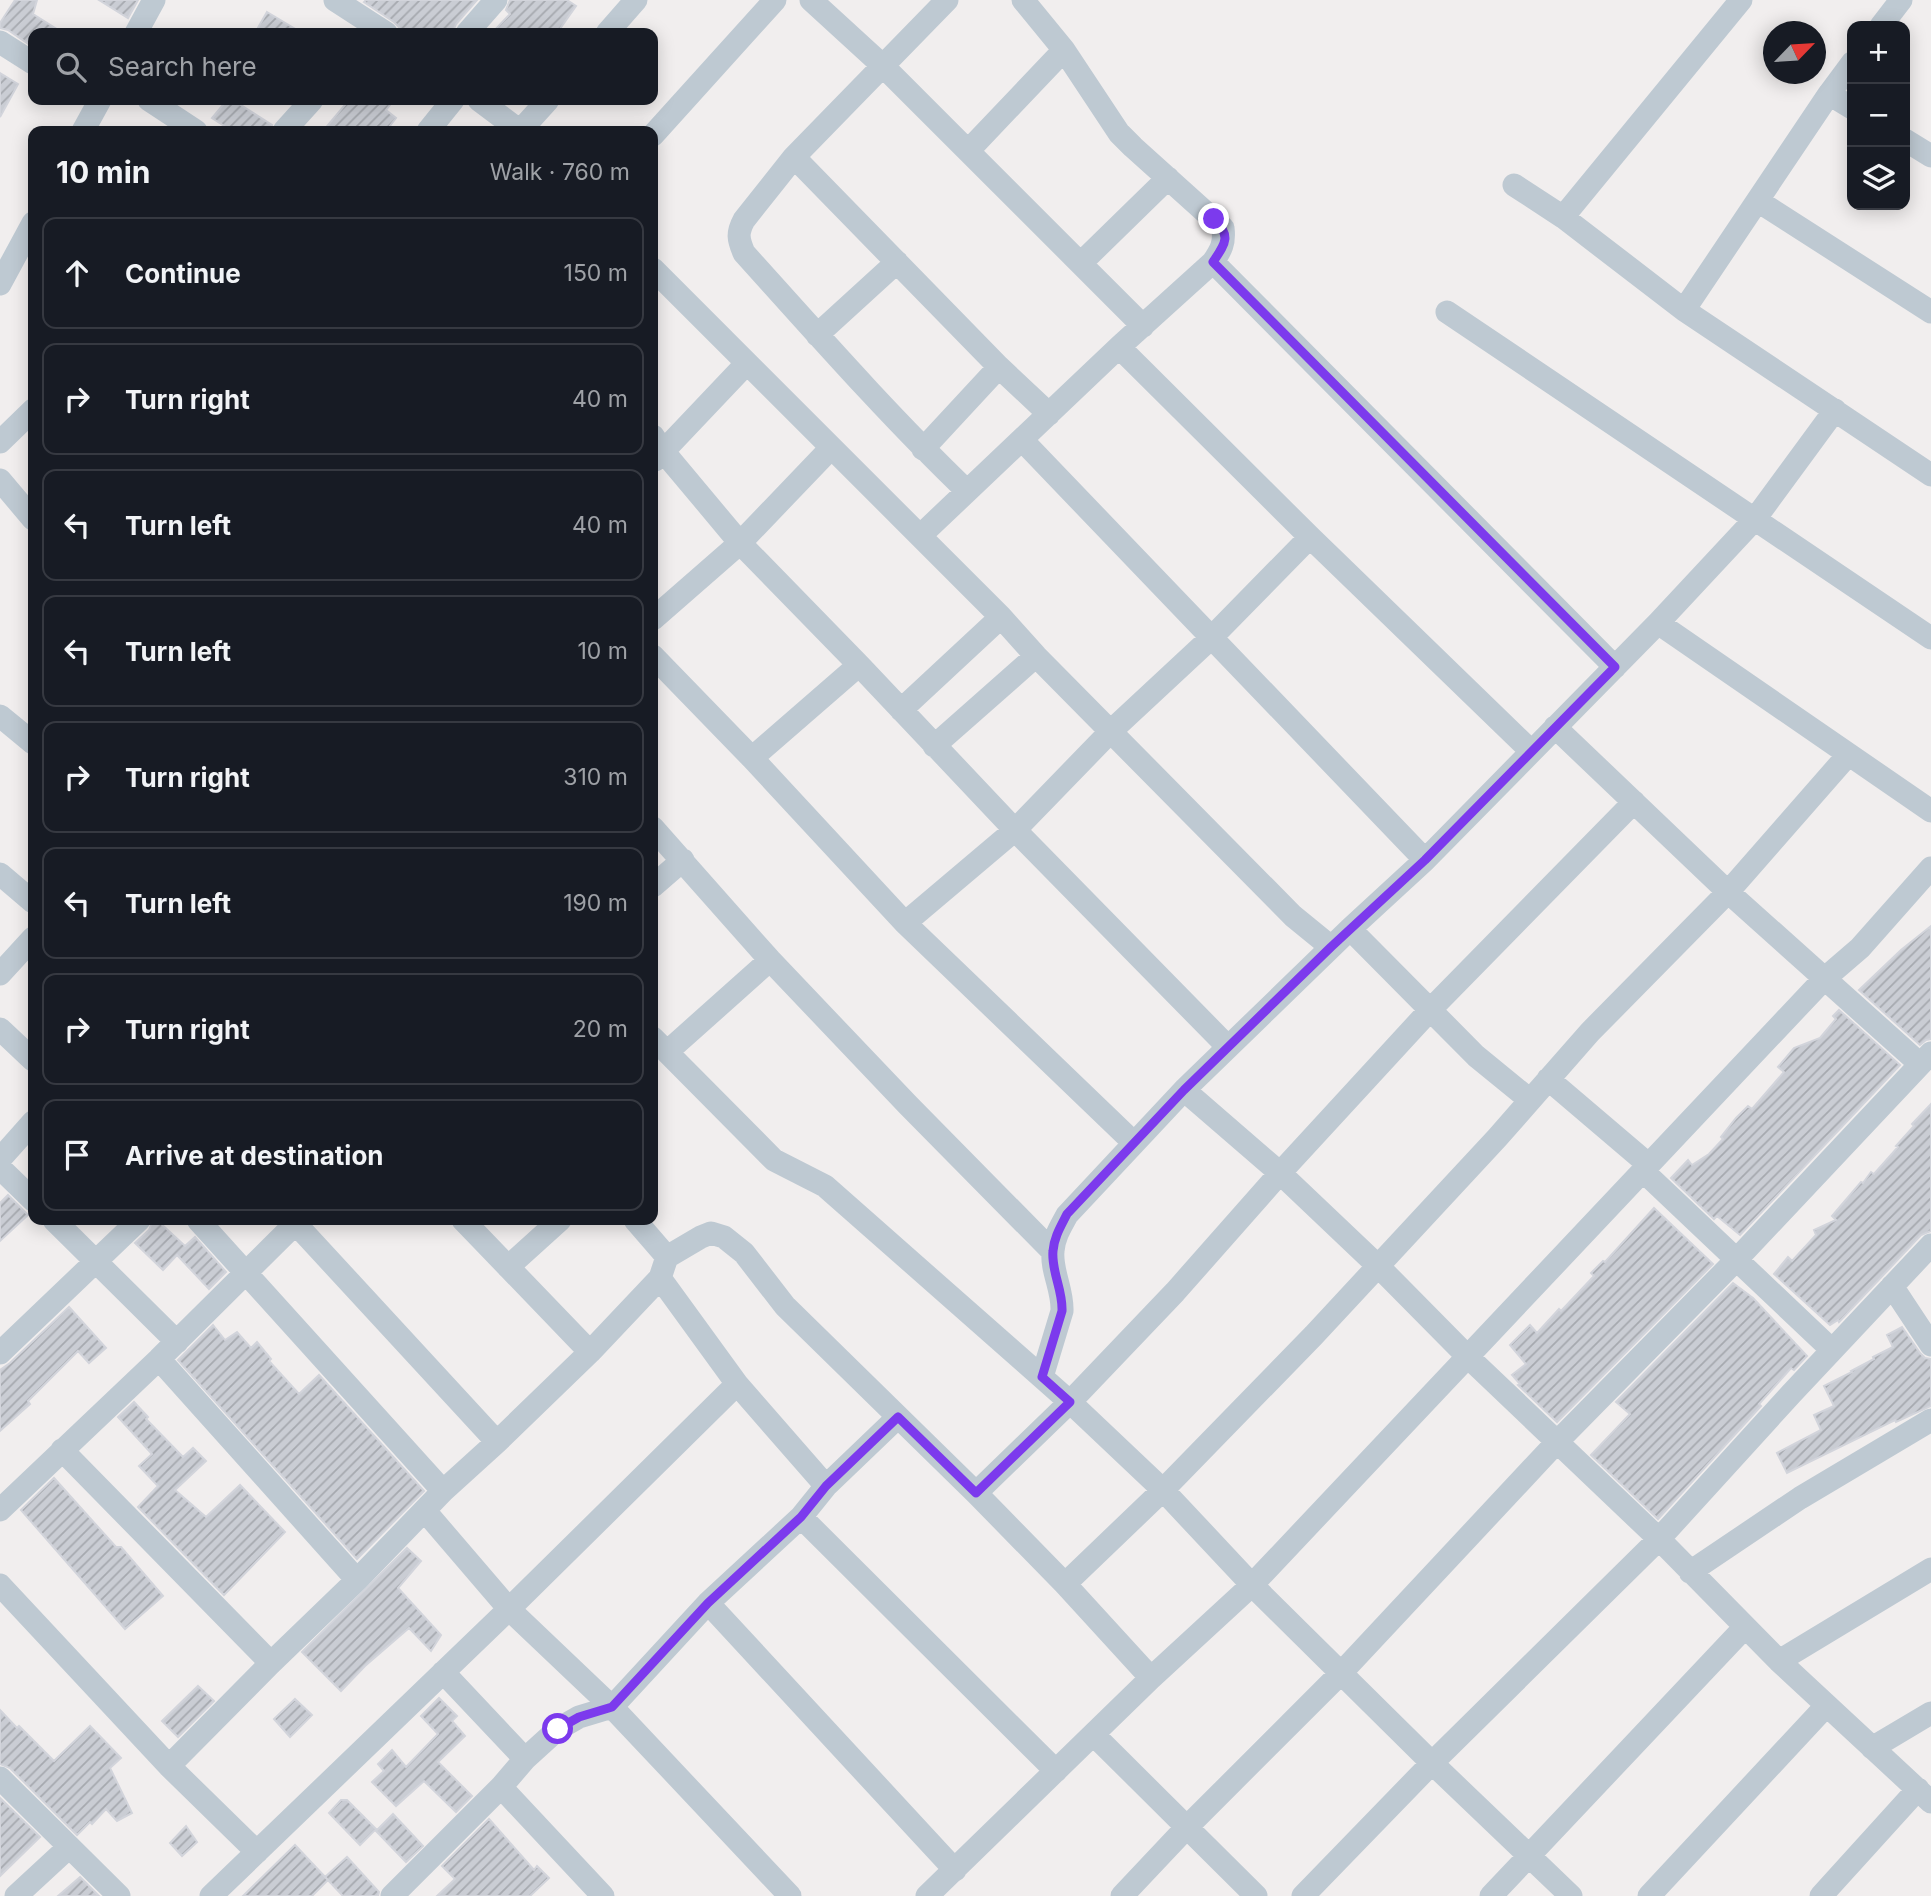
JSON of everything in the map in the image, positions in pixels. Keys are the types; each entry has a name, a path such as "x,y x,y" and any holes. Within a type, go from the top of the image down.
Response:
{"street":[{"path":"139,28 154,0"},
{"path":"471,28 496,0"},
{"path":"611,28 636,0"},
{"path":"658,129 775,0"},
{"path":"811,0 882,65 1143,326"},
{"path":"947,0 794,157 744,220 738,239 744,253 817,335 923,449 967,491"},
{"path":"920,536 1119,347 1213,262 1223,247 1225,238 1223,228 1119,133 1063,50 1023,0"},
{"path":"1563,217 1741,0"},
{"path":"1885,21 1901,0"},
{"path":"344,2 374,28"},
{"path":"0,42 28,60"},
{"path":"968,151 1063,50"},
{"path":"1685,310 1847,70"},
{"path":"1829,94 1847,105"},
{"path":"85,126 94,105"},
{"path":"157,105 188,126"},
{"path":"289,126 307,105"},
{"path":"432,126 449,105"},
{"path":"486,105 513,126"},
{"path":"525,126 543,105"},
{"path":"1910,143 1931,156"},
{"path":"794,157 999,367 1049,414"},
{"path":"1081,263 1168,178"},
{"path":"1514,185 1563,217 1685,310 1931,475"},
{"path":"1758,201 1931,312"},
{"path":"0,284 28,232"},
{"path":"817,335 897,262"},
{"path":"1213,262 1615,667"},
{"path":"658,274 1001,617 1036,656 1293,916 1331,947"},
{"path":"1447,312 1931,638"},
{"path":"1119,347 1531,751"},
{"path":"658,448 747,363"},
{"path":"923,449 999,367"},
{"path":"1042,1377 1062,1311 1063,1300 1053,1252 1067,1214 1184,1090 1425,860 1658,623 1755,519 1835,410"},
{"path":"0,442 28,415"},
{"path":"1022,440 1425,860"},
{"path":"658,615 740,543 831,448"},
{"path":"658,452 740,543 934,746 1228,1047"},
{"path":"0,480 28,513"},
{"path":"905,923 1015,830 1111,731 1211,638 1310,537"},
{"path":"901,710 1001,617"},
{"path":"1658,623 1931,811"},
{"path":"934,746 1036,656"},
{"path":"658,661 905,923 1134,1143"},
{"path":"752,758 859,665"},
{"path":"0,716 28,734"},
{"path":"1122,1896 1342,1672 1557,1442 1737,1259 1925,1059 1824,979 1728,892 1555,727"},
{"path":"1065,1584 1163,1490 1314,1335 1590,1032 1728,892 1848,755"},
{"path":"976,1493 1070,1402 1175,1292 1430,1010 1634,802"},
{"path":"658,833 770,960 1053,1252"},
{"path":"658,882 683,860"},
{"path":"927,1896 1151,1678 1252,1585 1824,979 1860,948 1931,868"},
{"path":"0,874 28,898"},
{"path":"1350,929 1476,1056 1530,1100"},
{"path":"0,974 28,943"},
{"path":"770,960 660,1045 774,1160 825,1186 1070,1402 1163,1490 1252,1585 1432,1763 1572,1896"},
{"path":"0,1028 28,1055"},
{"path":"1548,1079 1646,1168 1832,1350"},
{"path":"1184,1090 1280,1173 1378,1266 1467,1356 1659,1539 1779,1661 1925,1796 1821,1896"},
{"path":"0,1159 28,1128"},
{"path":"0,1168 28,1195"},
{"path":"59,1225 177,1342"},
{"path":"2,1347 134,1225"},
{"path":"203,1225 443,1491"},
{"path":"0,1510 177,1342 293,1225"},
{"path":"301,1225 497,1442"},
{"path":"468,1225 590,1352"},
{"path":"508,1267 554,1225"},
{"path":"638,1225 737,1384 826,1486"},
{"path":"169,1766 443,1491 590,1352 664,1267 701,1237 711,1233 724,1237 744,1253 785,1307 976,1493 1065,1584 1151,1678"},
{"path":"1303,1896 1432,1763 1659,1539 1931,1245"},
{"path":"1892,1286 1931,1345"},
{"path":"159,1359 357,1580"},
{"path":"211,1896 509,1609 737,1384"},
{"path":"405,1892 524,1759 558,1729 579,1717 612,1707 708,1603 801,1517 826,1486 898,1417"},
{"path":"1690,1572 1800,1498 1931,1420"},
{"path":"62,1450 271,1663"},
{"path":"425,1511 509,1609 612,1707 790,1896"},
{"path":"801,1517 1056,1771"},
{"path":"1779,1661 1931,1569"},
{"path":"0,1585 169,1766 257,1852"},
{"path":"708,1603 955,1870"},
{"path":"1491,1896 1745,1627"},
{"path":"443,1672 524,1759"},
{"path":"1649,1896 1826,1706"},
{"path":"1872,1748 1931,1713"},
{"path":"1094,1735 1256,1896"},
{"path":"0,1778 119,1896"},
{"path":"501,1787 603,1896"},
{"path":"16,1896 69,1847"}],"building":[{"path":"15,0 37,0 33,14 55,28 28,28 28,44 8,30 0,28 0,23"},
{"path":"99,0 138,0 128,18"},
{"path":"477,0 454,28 399,28 364,2"},
{"path":"510,0 567,0 576,6 561,28 497,28 510,14 506,10"},
{"path":"267,12 294,28 258,28"},
{"path":"0,73 18,84 0,117"},
{"path":"223,105 241,105 272,125 224,126 212,118"},
{"path":"345,105 390,105 386,110 396,118 390,126 327,126"},
{"path":"1931,926 1931,1039 1920,1045 1859,990"},
{"path":"1839,1010 1900,1065 1740,1235 1717,1216 1714,1219 1671,1178 1688,1160 1692,1165 1709,1154 1723,1139 1721,1137 1736,1118 1748,1106 1752,1109 1784,1072 1778,1067 1794,1048 1820,1038 1836,1019 1833,1016"},
{"path":"1931,1104 1931,1231 1921,1235 1839,1322 1838,1320 1830,1325 1774,1274 1788,1257 1792,1261 1816,1235 1814,1230 1836,1220 1832,1216 1861,1182 1863,1183 1871,1172 1874,1174 1898,1147 1896,1146 1914,1126 1912,1124"},
{"path":"8,1195 28,1215 0,1241 0,1203"},
{"path":"1654,1208 1713,1264 1557,1422 1518,1385 1520,1384 1512,1375 1526,1364 1510,1345 1530,1325 1537,1333 1559,1309 1561,1311 1594,1276 1591,1273 1605,1262"},
{"path":"151,1225 162,1225 185,1246 195,1237 226,1272 209,1289 177,1255 163,1270 135,1243"},
{"path":"1733,1283 1753,1298 1807,1356 1794,1370 1791,1368 1759,1404 1761,1406 1658,1519 1591,1455 1630,1414 1616,1402"},
{"path":"69,1307 106,1348 89,1363 78,1351 28,1401 30,1404 0,1431 0,1370"},
{"path":"213,1325 225,1340 237,1332 251,1348 257,1342 271,1359 269,1361 299,1394 319,1375 424,1491 357,1559 178,1360"},
{"path":"1902,1327 1920,1353 1931,1359 1931,1406 1896,1422 1895,1420 1787,1473 1777,1453 1821,1430 1814,1415 1834,1406 1824,1386 1893,1347 1887,1335"},
{"path":"134,1402 148,1417 146,1419 183,1457 193,1448 206,1461 175,1490 206,1517 240,1485 285,1532 224,1595 138,1507 158,1486 139,1466 152,1454 118,1417"},
{"path":"54,1478 116,1547 121,1547 163,1596 125,1629 21,1510"},
{"path":"407,1548 421,1561 398,1588 441,1635 431,1651 409,1628 341,1691 302,1652"},
{"path":"198,1686 214,1701 178,1737 162,1721"},
{"path":"439,1698 457,1716 452,1721 465,1736 438,1762 472,1796 456,1812 424,1781 396,1806 372,1782 384,1771 378,1764 392,1750 406,1767 438,1734 421,1716"},
{"path":"295,1699 312,1715 290,1737 274,1719"},
{"path":"0,1710 54,1761 90,1726 121,1758 110,1768 132,1813 117,1821 106,1809 77,1835 10,1768 0,1764"},
{"path":"0,1798 40,1837 0,1876"},
{"path":"341,1800 347,1800 376,1829 360,1845 329,1813"},
{"path":"393,1814 423,1846 406,1862 376,1831"},
{"path":"489,1819 534,1870 537,1866 549,1878 530,1896 437,1896 455,1879 442,1866"},
{"path":"186,1826 197,1842 182,1856 170,1843"},
{"path":"295,1845 328,1880 312,1896 243,1896"},
{"path":"347,1857 379,1892 378,1896 343,1896 325,1877"},
{"path":"80,1877 99,1896 58,1896"}],"route":[{"path":"558,1729 579,1717 612,1707 708,1603 801,1517 826,1486 898,1417 976,1493 1070,1402 1042,1377 1062,1311 1063,1300 1053,1252 1067,1214 1184,1090 1425,860 1615,667 1213,262 1223,247 1225,238 1223,228 1214,219"}]}
